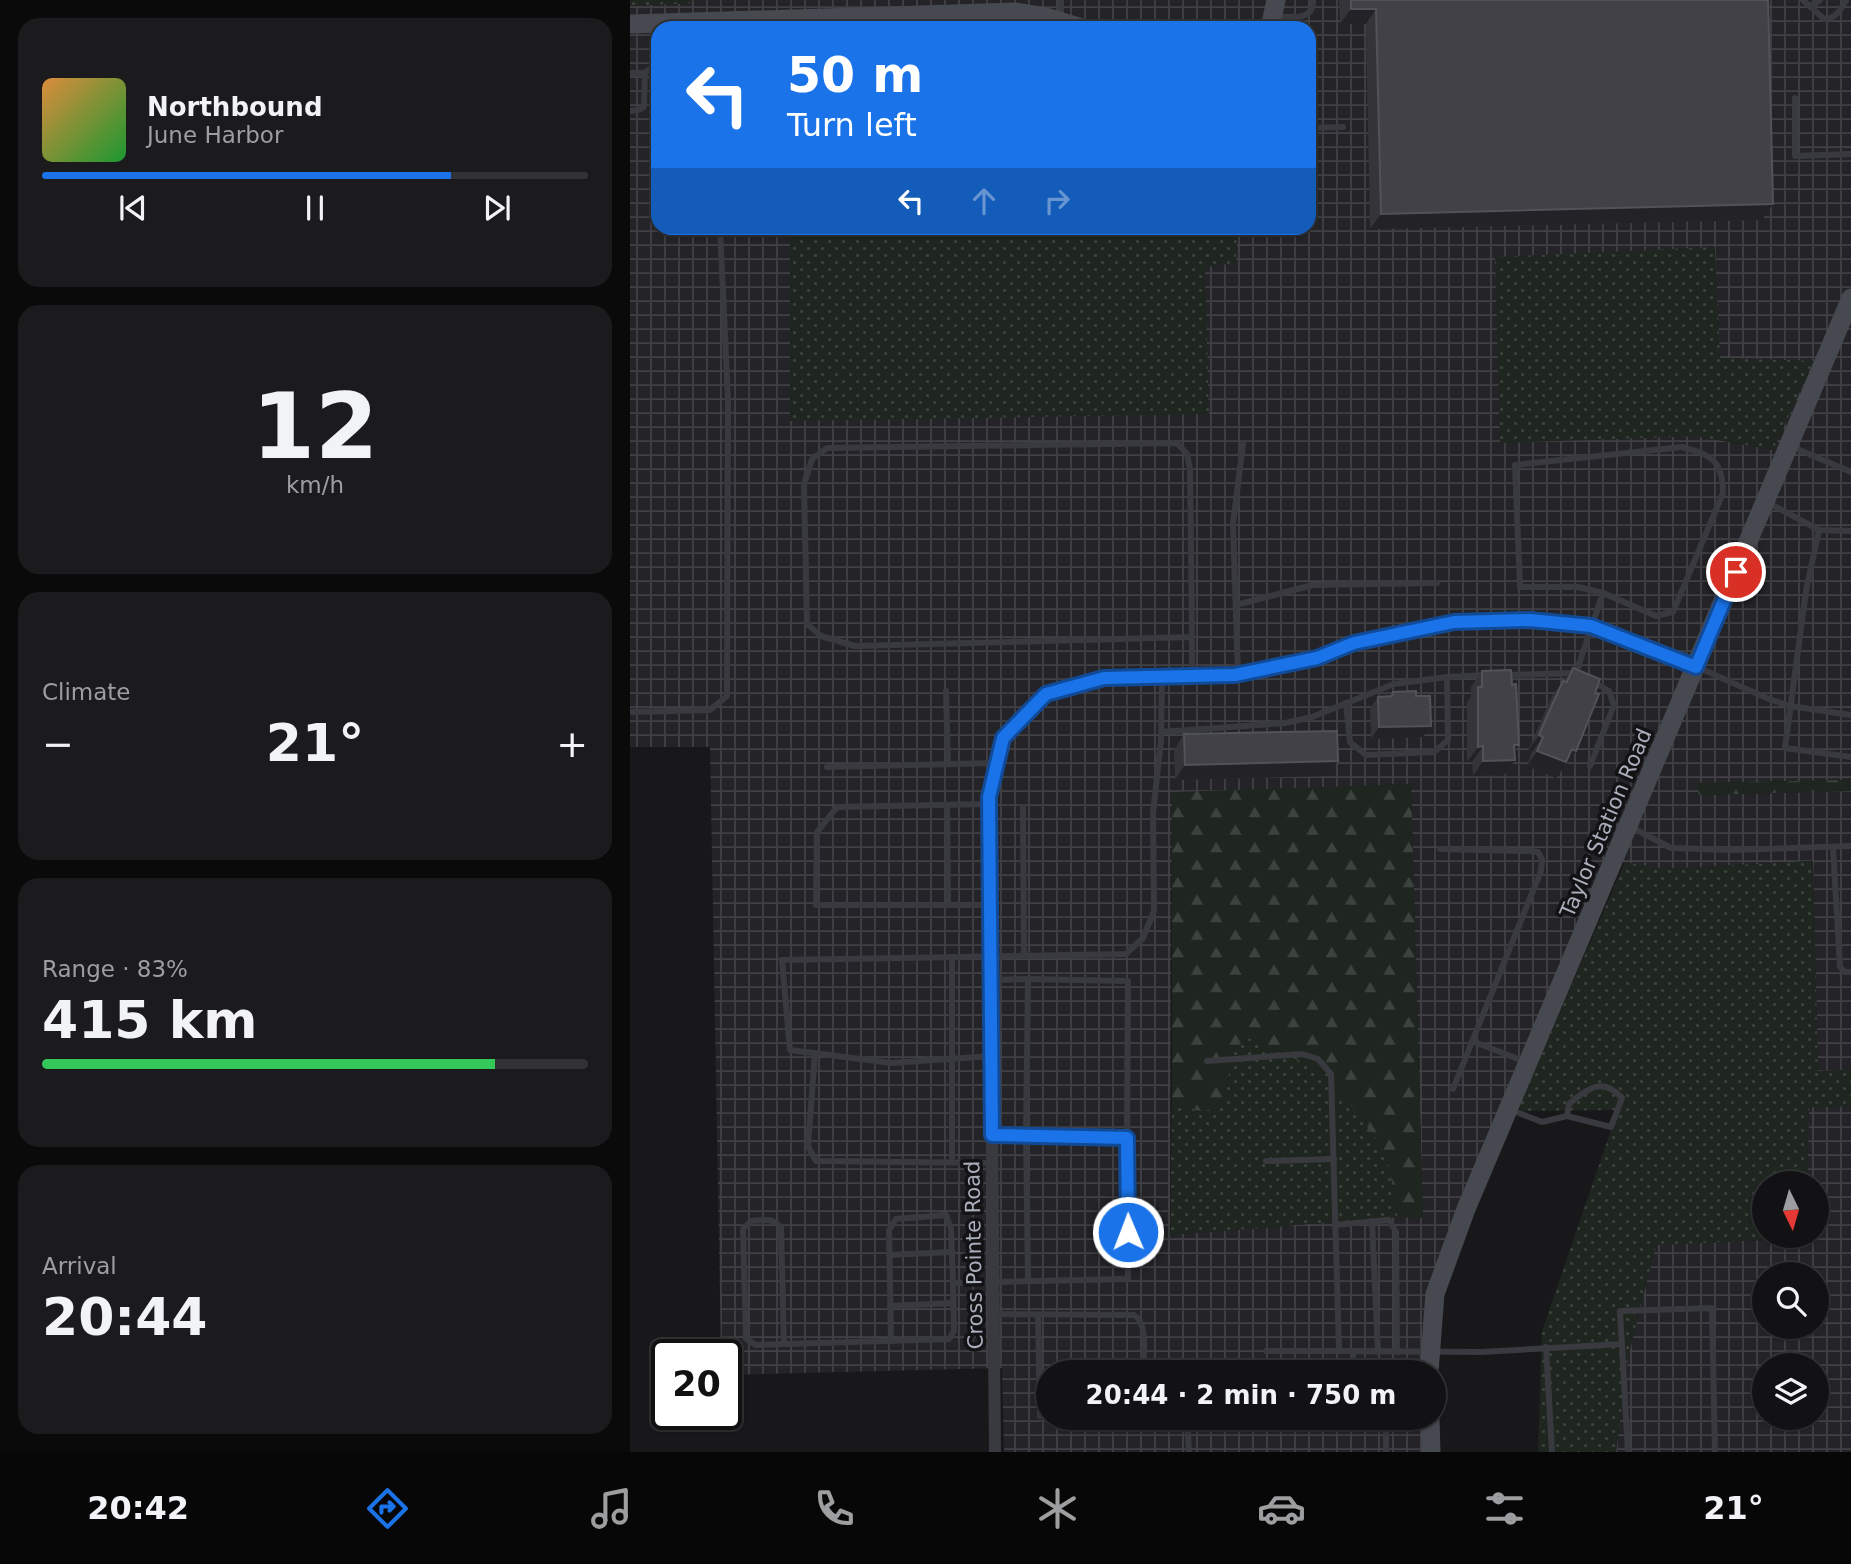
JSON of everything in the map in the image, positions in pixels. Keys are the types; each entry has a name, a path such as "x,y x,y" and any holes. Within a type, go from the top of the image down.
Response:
{"main road":[{"path":"789,21 1016,12 1058,21"},
{"path":"630,24 651,24"},
{"name":"Taylor Station Road","path":"1429,1360 1435,1294 1466,1209 1851,298"},
{"path":"1430,1430 1431,1452"}],"street":[{"name":"Cross Pointe Road","path":"995,1452 989,804 1003,738 1046,694 1104,678 1238,674 1317,658 1354,643 1454,622 1530,620 1591,626 1696,667"}],"lane":[{"path":"1061,0 1061,21"},
{"path":"1273,15 1298,18 1309,13 1313,0"},
{"path":"1803,0 1824,19 1832,19 1846,0"},
{"path":"1810,7 1820,0"},
{"path":"630,73 645,72 651,67"},
{"path":"630,111 644,107 645,72"},
{"path":"1795,98 1795,156 1851,154"},
{"path":"1316,128 1343,127"},
{"path":"630,712 710,710 727,696 728,400 720,235"},
{"path":"1192,637 855,646 821,636 807,624 804,484 812,459 827,448 1177,443 1187,454 1190,469 1192,637 1192,676"},
{"path":"1238,674 1233,524 1243,444"},
{"path":"1789,445 1851,472"},
{"path":"1682,447 1703,453 1714,461 1723,475 1723,493 1673,612 1656,616 1602,593 1578,587 1520,587 1516,465 1682,447"},
{"path":"1765,501 1819,530 1851,531"},
{"path":"1819,530 1807,592 1785,748 1851,757"},
{"path":"1236,605 1313,585 1437,583"},
{"path":"1582,676 1591,626 1602,593"},
{"path":"1696,667 1790,706 1851,715"},
{"path":"1161,732 1285,723 1312,717 1394,684 1447,677 1582,676 1609,691 1614,705 1590,766"},
{"path":"991,1056 892,1063 790,1050 782,960 1126,954 1143,937 1154,911 1153,813 1161,732 1162,677"},
{"path":"1346,703 1350,742 1366,755 1434,752 1448,740 1447,677"},
{"path":"946,691 948,764"},
{"path":"827,767 997,763"},
{"path":"989,804 838,807 817,832 817,905 990,905"},
{"path":"947,805 948,905"},
{"path":"1023,807 1024,955"},
{"path":"1629,826 1671,848 1732,850 1851,846"},
{"path":"1833,847 1840,967 1845,972 1851,972"},
{"path":"1440,849 1530,851 1538,852 1542,859 1541,871 1453,1089"},
{"path":"952,957 952,1163"},
{"path":"1028,979 1028,1280"},
{"path":"953,1283 1128,1279 1128,981 990,980"},
{"path":"1472,1041 1529,1063"},
{"path":"815,1053 808,1146 816,1161 992,1163"},
{"path":"1207,1061 1302,1054 1318,1059 1331,1074 1339,1351"},
{"path":"1509,1110 1542,1122 1567,1116 1611,1127 1622,1098 1614,1089 1605,1086 1586,1089 1569,1104 1567,1116"},
{"path":"992,1135 1127,1138"},
{"path":"1266,1161 1334,1159"},
{"path":"784,1344 781,1228 771,1220 751,1221 743,1229 746,1339 756,1345 891,1341 948,1339 954,1331 951,1252 946,1215 895,1219 888,1230 891,1341"},
{"path":"1335,1225 1389,1220 1396,1231 1396,1352"},
{"path":"1372,1221 1378,1352"},
{"path":"889,1255 951,1252"},
{"path":"890,1306 953,1303"},
{"path":"1628,1452 1620,1311 1712,1308 1715,1452"},
{"path":"994,1314 1134,1315 1140,1318 1143,1326 1143,1360"},
{"path":"1038,1315 1039,1360"},
{"path":"1439,1360 1481,1352 1622,1344"},
{"path":"1546,1348 1552,1452"},
{"path":"1353,1351 1353,1360"},
{"path":"1266,1352 1396,1352 1422,1360"},
{"path":"1188,1430 1189,1452"},
{"path":"1386,1430 1386,1452"}],"shaded area":[{"path":"692,0 1851,0 1851,780 1696,783 1700,795 1851,791 1851,1070 1818,1071 1813,861 1663,869 1607,860 1446,1236 1426,1360 1036,1360 1036,1430 1425,1430 1425,1452 1004,1452 1002,1368 742,1375 742,1339 721,1339 710,747 630,747 630,6 692,3","holes":["1720,358 1813,361 1773,450 1696,436 1500,442","1411,784 1423,1218 1398,1217 1170,1235 1172,793"]},
{"path":"1851,1106 1851,1452 1616,1452 1628,1357 1656,1245 1752,1241 1752,1248 1829,1248 1829,1171 1807,1171 1809,1107"}],"green space":[{"path":"630,0 692,0 692,3 630,6"},
{"path":"790,235 1237,235 1236,263 1205,267 1209,414 790,421"},
{"path":"1715,247 1720,358 1814,361 1773,450 1696,436 1500,443 1495,257"},
{"path":"1851,780 1851,791 1699,795 1696,783"},
{"path":"1411,784 1423,1218 1398,1217 1387,1154 1328,1074 1250,1038 1233,1049 1224,1100 1204,1112 1172,1104 1172,792"},
{"path":"1813,861 1818,1071 1851,1070 1851,1106 1809,1107 1807,1171 1752,1171 1752,1241 1656,1245 1628,1357 1616,1452 1538,1452 1542,1331 1618,1110 1523,1111 1519,1107 1625,862 1663,869"},
{"path":"1250,1038 1328,1074 1387,1154 1398,1217 1170,1235 1172,1104 1204,1112 1224,1100 1233,1049"}],"building":[{"path":"1351,0 1768,0 1773,204 1381,214 1376,9 1351,9"},
{"path":"1573,668 1600,679 1595,693 1599,694 1576,751 1572,749 1566,762 1537,751 1543,737 1539,735 1548,714 1563,681 1567,682"},
{"path":"1511,670 1512,685 1516,684 1519,745 1514,745 1515,760 1483,761 1483,746 1478,747 1478,687 1482,687 1482,671"},
{"path":"1416,691 1416,696 1430,696 1431,726 1379,727 1378,697 1392,696 1393,692"},
{"path":"1337,731 1338,761 1185,765 1184,734"}],"route":[{"path":"1128,1232 1127,1138 992,1135 989,797 1003,738 1046,694 1104,678 1235,675 1317,658 1354,643 1454,622 1530,620 1591,626 1628,638 1696,667 1736,572"}]}
